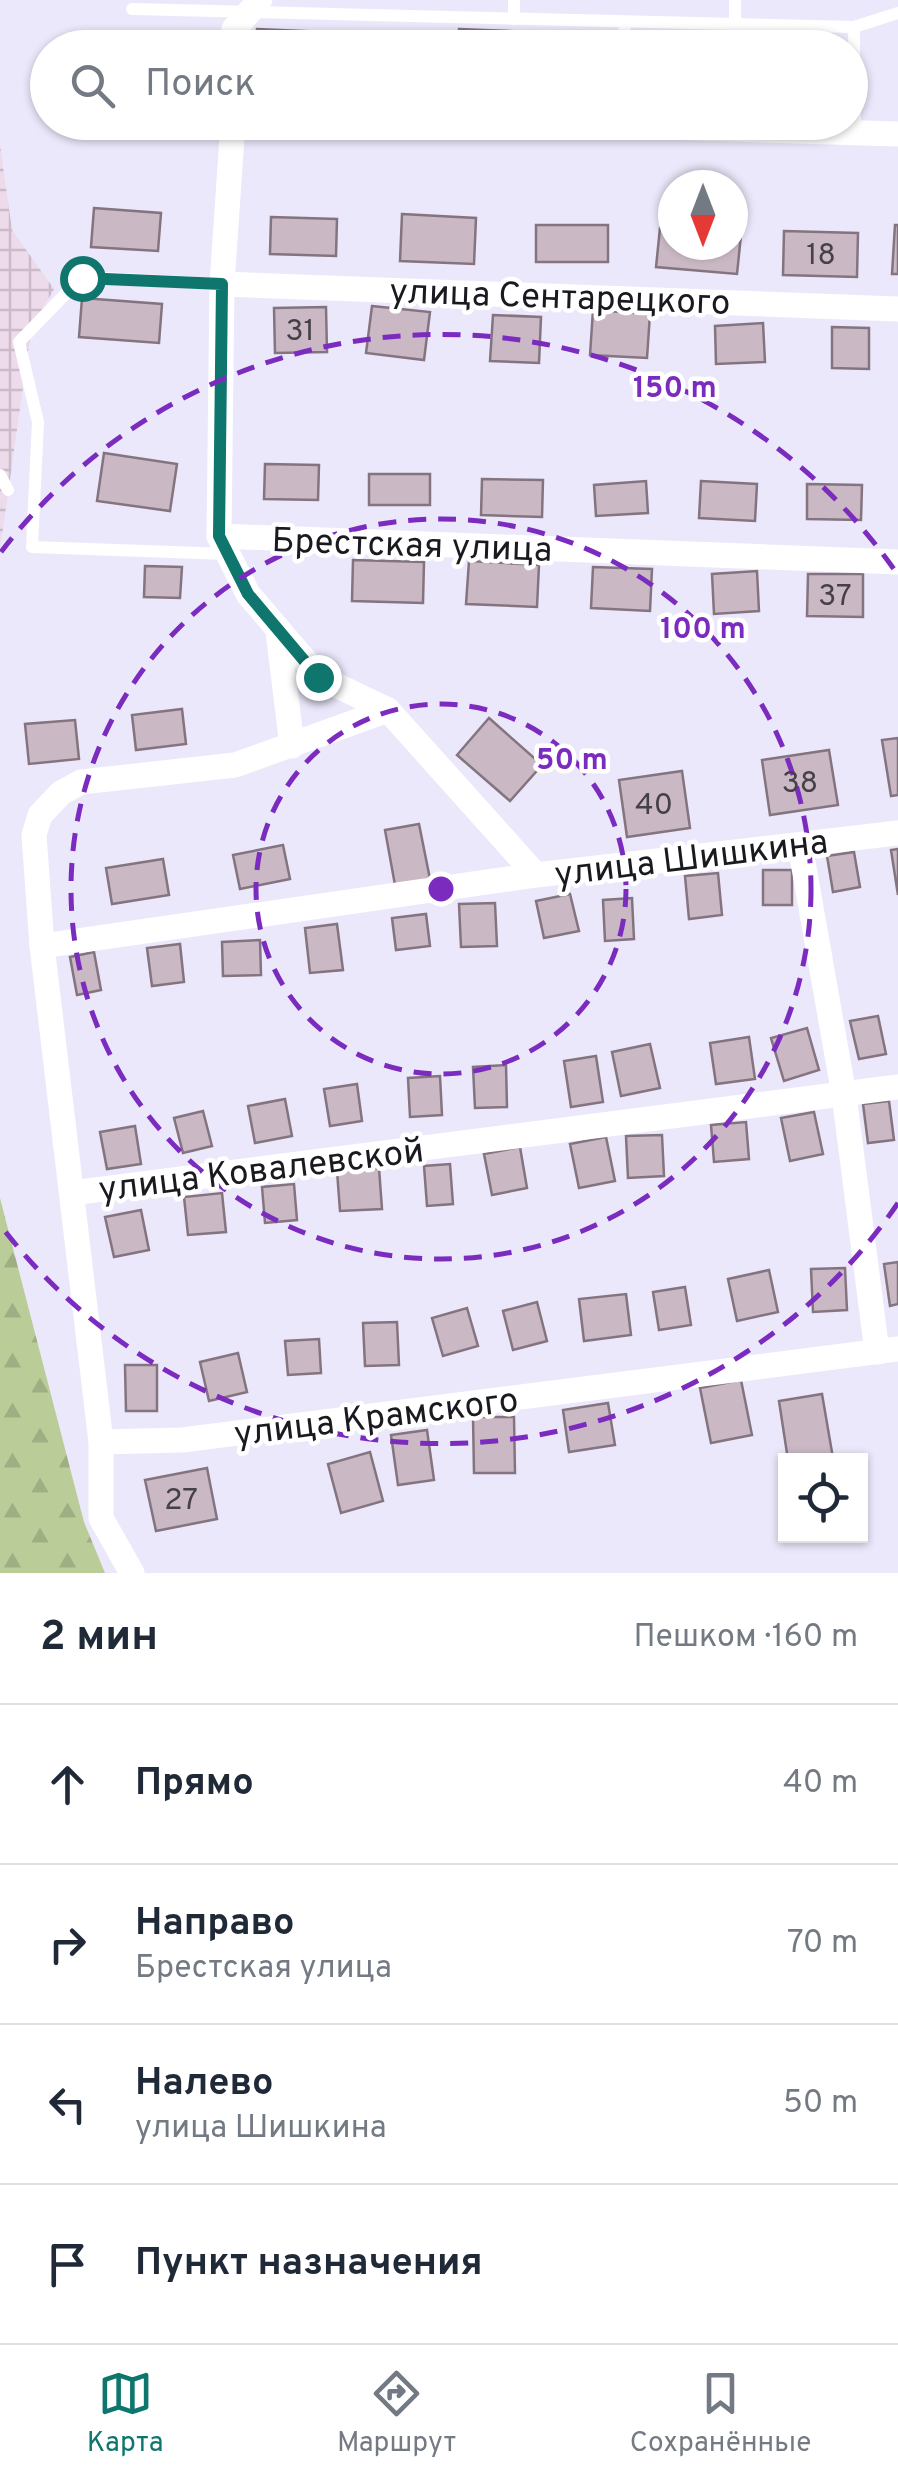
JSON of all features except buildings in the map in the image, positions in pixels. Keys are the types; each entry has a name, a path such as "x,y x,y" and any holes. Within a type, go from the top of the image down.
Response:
{"street":[{"path":"234,30 254,6"},
{"path":"868,133 898,134"},
{"path":"224,545 222,284 232,140"},
{"name":"улица Сентарецкого","path":"222,284 898,309"},
{"name":"Брестская улица","path":"224,545 898,562"},
{"name":"улица Шишкина","path":"224,545 248,594 318,677 388,710 536,876 898,833"},
{"path":"278,632 292,746"},
{"name":"улица Ковалевской","path":"388,710 234,765 81,782 60,793 40,815 34,835 42,946 72,1193 898,1088"},
{"path":"800,844 888,1351"},
{"path":"42,946 536,876"},
{"path":"72,1193 100,1442 101,1518 132,1573"},
{"name":"улица Крамского","path":"100,1442 182,1440 888,1351"}],"lane":[{"path":"514,0 514,19"},
{"path":"735,0 735,24"},
{"path":"132,9 254,6 514,19 854,27 898,13"},
{"path":"625,22 625,30"},
{"path":"222,284 82,278 18,342 38,422 32,547 224,545"},
{"path":"0,475 8,490"}],"shaded area":[{"path":"0,145 12,230 54,289 31,330 0,550"}],"green space":[{"path":"0,1198 84,1522 105,1573 0,1573"}],"route":[{"path":"82,278 222,284 219,536 248,594 318,677"}]}
